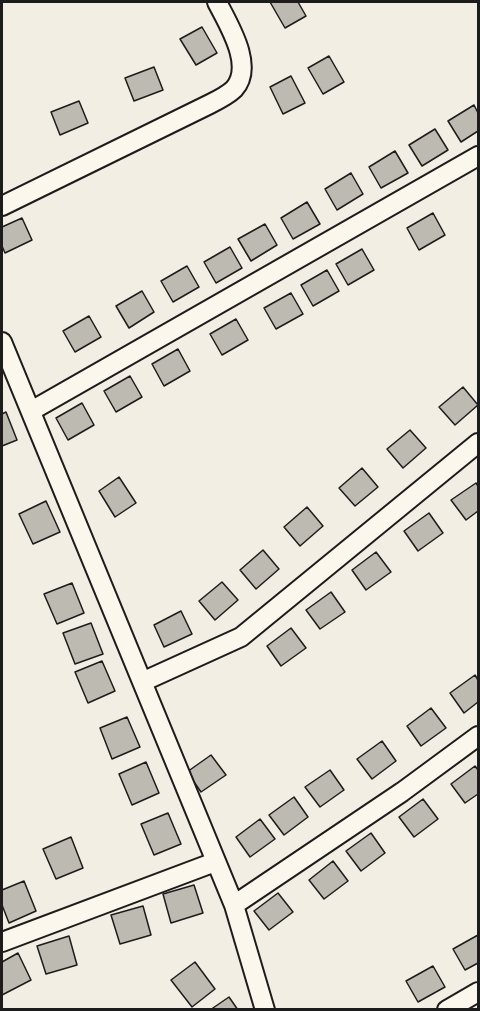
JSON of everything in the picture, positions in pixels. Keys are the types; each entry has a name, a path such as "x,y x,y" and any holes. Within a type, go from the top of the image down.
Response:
{"street":[{"path":"2,206 210,104 233,90 241,78 241,54 217,2"},
{"path":"32,411 478,156"},
{"path":"2,342 234,905 266,1010"},
{"path":"142,682 241,637 478,443"},
{"path":"234,905 402,792 478,736"},
{"path":"2,942 215,862"},
{"path":"447,1010 478,992"}],"building":[{"path":"270,2 298,2 306,16 285,28"},
{"path":"202,27 217,53 196,65 180,39"},
{"path":"329,56 344,82 323,94 308,68"},
{"path":"154,67 163,90 134,101 125,78"},
{"path":"291,76 305,103 283,114 270,87"},
{"path":"79,101 88,123 60,135 51,112"},
{"path":"474,105 478,113 478,131 461,142 448,121"},
{"path":"435,129 448,150 422,166 409,145"},
{"path":"395,151 408,173 381,188 369,167"},
{"path":"351,173 363,194 337,210 325,189"},
{"path":"307,202 320,224 293,239 281,218"},
{"path":"433,213 445,235 419,250 407,228"},
{"path":"22,218 32,240 5,253 2,246 2,227"},
{"path":"265,224 277,245 251,261 238,239"},
{"path":"230,247 242,268 216,283 204,262"},
{"path":"362,249 374,270 348,285 336,264"},
{"path":"187,266 199,287 173,302 161,281"},
{"path":"327,270 339,291 313,306 301,285"},
{"path":"142,291 154,312 129,328 116,306"},
{"path":"291,293 303,314 276,329 264,308"},
{"path":"89,316 101,337 75,352 63,331"},
{"path":"236,319 248,340 222,355 210,334"},
{"path":"178,349 190,371 164,386 152,364"},
{"path":"130,376 142,397 116,412 104,391"},
{"path":"463,387 478,405 455,425 439,407"},
{"path":"82,403 94,425 68,440 56,418"},
{"path":"6,412 17,440 2,446 2,414"},
{"path":"410,430 426,448 403,468 387,449"},
{"path":"362,468 378,487 355,506 339,488"},
{"path":"119,477 136,503 115,517 99,491"},
{"path":"476,483 478,511 466,520 451,500"},
{"path":"46,501 60,532 33,544 19,514"},
{"path":"307,507 323,526 300,546 284,527"},
{"path":"429,513 443,533 418,551 404,531"},
{"path":"263,550 279,569 256,589 240,570"},
{"path":"376,552 391,572 366,590 352,570"},
{"path":"222,582 238,600 215,620 199,601"},
{"path":"72,583 84,613 57,624 44,594"},
{"path":"331,592 345,612 320,629 306,610"},
{"path":"181,611 192,634 164,647 154,625"},
{"path":"91,623 103,654 75,664 63,633"},
{"path":"291,628 306,648 281,666 267,646"},
{"path":"102,661 115,691 88,703 75,672"},
{"path":"475,675 478,680 478,702 464,713 450,693"},
{"path":"431,708 446,728 421,746 407,726"},
{"path":"127,717 140,747 112,759 100,728"},
{"path":"382,741 396,761 372,779 357,759"},
{"path":"211,755 226,775 201,792 187,772"},
{"path":"146,762 159,793 132,805 119,774"},
{"path":"475,766 478,770 478,794 465,803 451,784"},
{"path":"330,770 344,790 320,807 305,787"},
{"path":"294,797 308,817 284,835 269,815"},
{"path":"423,799 438,819 414,837 399,817"},
{"path":"168,813 181,844 154,855 141,824"},
{"path":"260,819 275,839 250,857 236,837"},
{"path":"371,833 385,853 361,871 346,851"},
{"path":"71,837 83,868 56,879 43,849"},
{"path":"333,861 348,881 324,899 309,880"},
{"path":"24,881 36,911 9,923 2,905 2,890"},
{"path":"194,885 203,913 171,923 163,894"},
{"path":"278,893 293,912 269,930 254,911"},
{"path":"143,906 151,935 120,944 111,915"},
{"path":"478,935 478,963 465,970 453,949"},
{"path":"69,936 77,965 46,974 37,946"},
{"path":"18,953 31,980 2,995 2,962"},
{"path":"195,962 215,989 192,1007 171,980"},
{"path":"433,966 445,987 418,1002 406,981"},
{"path":"229,997 238,1010 210,1010"}]}
